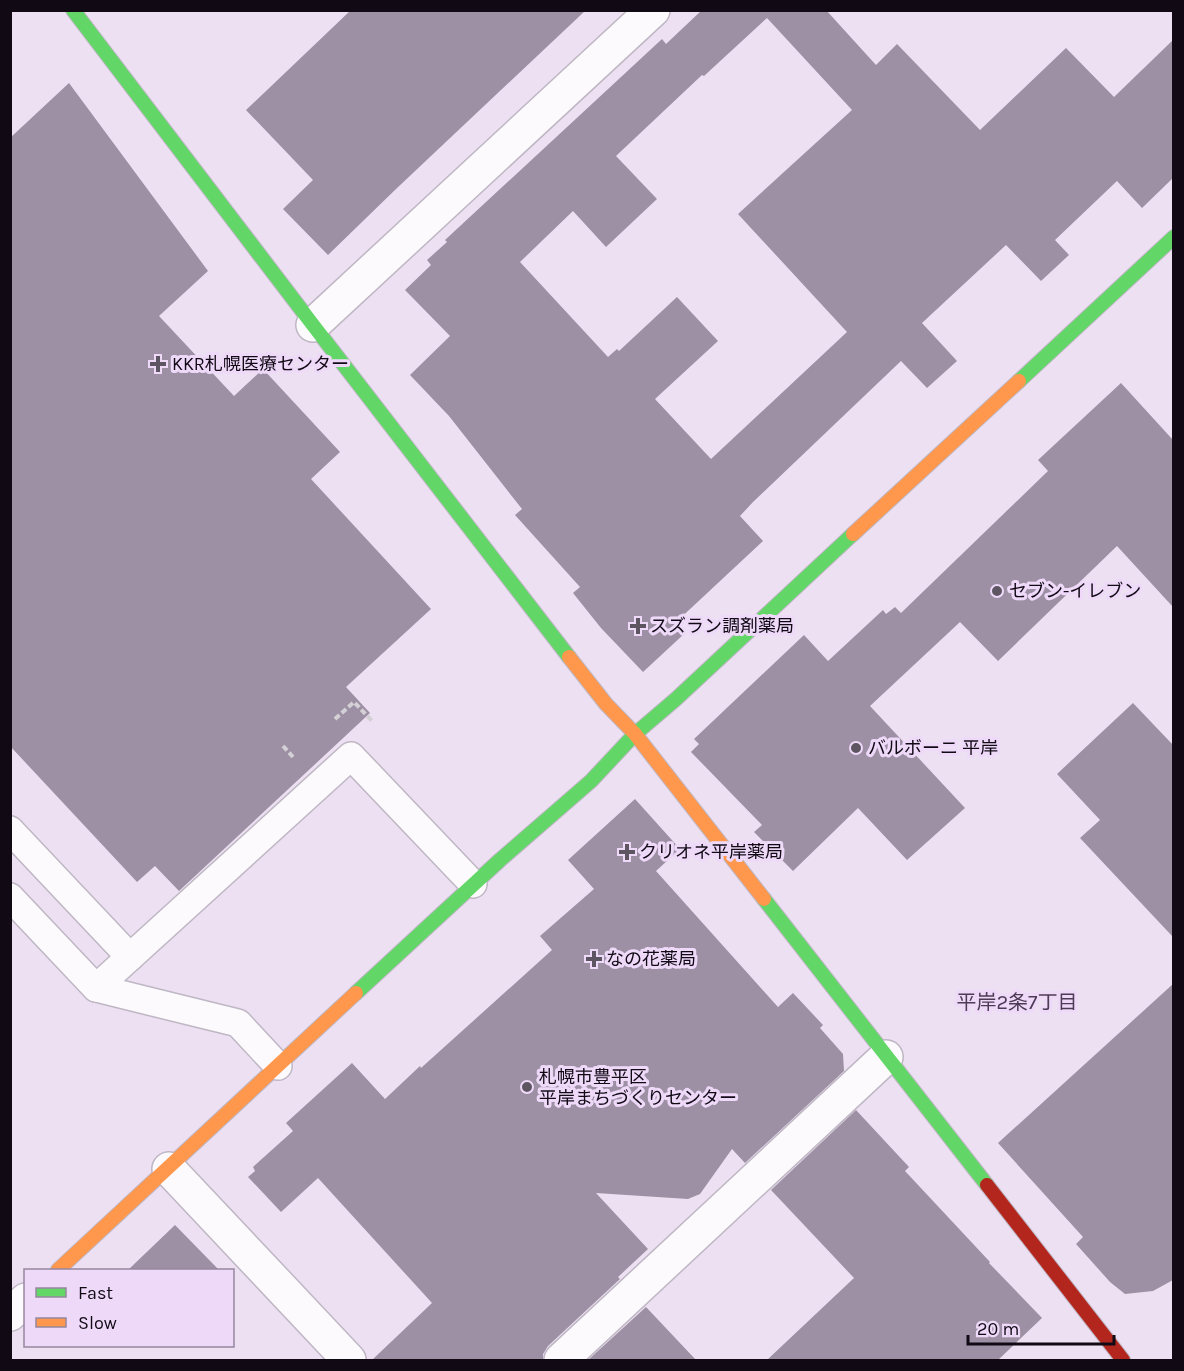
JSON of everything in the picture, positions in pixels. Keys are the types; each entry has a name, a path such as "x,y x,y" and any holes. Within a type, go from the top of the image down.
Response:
{"street":[{"path":"73,10 606,704 635,734 1123,1360"},
{"path":"313,325 653,10"},
{"path":"59,1269 473,884 591,781 635,734 1173,237"},
{"path":"561,1360 886,1057"},
{"path":"169,1169 349,1360"},
{"path":"10,1314 24,1302"}],"lane":[{"path":"96,988 351,756 473,884"},
{"path":"10,830 130,957"},
{"path":"10,897 96,988 238,1023 278,1066"}],"path":[{"path":"283,746 293,758"}],"building":[{"path":"351,10 586,10 328,255 283,209 313,180 246,110"},
{"path":"702,10 826,10 876,65 897,44 980,130 1066,48 1114,97 1173,40 1173,178 1142,208 1117,181 1055,240 1069,255 1041,281 1006,245 922,323 957,361 927,388 901,361 753,502 740,516 763,541 674,624 684,634 643,672 601,628 573,593 580,587 515,515 522,509 449,416 410,375 450,336 405,290 431,265 427,260 447,242 445,240 662,39 666,44","holes":["767,18 852,110 738,214 847,332 711,459 655,399 718,341 677,297 619,351 617,349 608,357 520,262 573,211 606,247 657,199 616,156"]},
{"path":"69,83 208,271 159,316 234,396 263,369 340,452 311,479 431,609 346,687 370,713 179,891 155,866 137,882 10,746 10,138"},
{"path":"1121,383 1173,440 1173,607 1117,546 998,661 960,622 870,706 965,808 907,860 858,808 793,871 754,832 762,825 691,752 699,744 694,739 804,635 828,661 883,610 886,614 895,607 901,613 1048,471 1038,460"},
{"path":"1133,703 1173,745 1173,937 1080,838 1100,820 1057,774"},
{"path":"635,799 680,849 656,871 778,1007 793,993 823,1025 820,1028 843,1054 844,1071 745,1163 732,1149 700,1194 688,1199 596,1193 648,1249 618,1277 620,1279 548,1346 543,1354 543,1360 372,1360 432,1303 318,1178 281,1212 248,1177 255,1171 253,1167 293,1131 286,1123 352,1063 385,1099 552,950 540,936 594,889 568,860"},
{"path":"1173,984 1173,1280 1153,1291 1125,1294 1110,1282 1076,1244 1083,1237 998,1143"},
{"path":"856,1110 909,1167 905,1171 1042,1318 998,1360 767,1360 854,1278 771,1190"},
{"path":"175,1225 218,1269 129,1269"},
{"path":"646,1307 696,1360 588,1360"}],"traffic: fast":[{"path":"73,10 569,657"},
{"path":"1019,381 1174,237"},
{"path":"356,993 500,860 591,781 635,734 676,699 853,534"},
{"path":"764,899 987,1185"}],"traffic: slow":[{"path":"853,534 1019,381"},
{"path":"569,657 606,704 635,734 764,899"},
{"path":"59,1269 356,993"}],"traffic: jam":[{"path":"987,1185 1123,1360"}],"place":[{"name":"KKR札幌医療センター","path":"158,364"},
{"name":"セブン-イレブン","path":"997,591"},
{"name":"スズラン調剤薬局","path":"638,626"},
{"name":"バルボーニ 平岸","path":"856,748"},
{"name":"クリオネ平岸薬局","path":"627,852"},
{"name":"なの花薬局","path":"594,959"},
{"name":"札幌市豊平区 平岸まちづくりセンター","path":"527,1087"}],"district":[{"name":"平岸2条7丁目","path":"1017,1002"}]}
